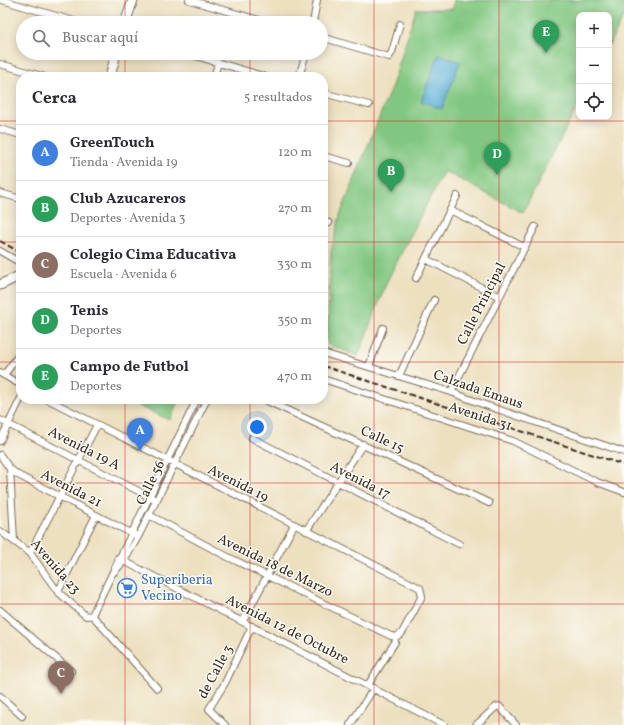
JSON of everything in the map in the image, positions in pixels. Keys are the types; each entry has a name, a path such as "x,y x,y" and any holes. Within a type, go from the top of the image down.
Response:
{"street":[{"path":"2,0 56,16"},
{"path":"127,16 133,0"},
{"path":"189,0 245,16"},
{"path":"314,16 317,0"},
{"path":"328,39 389,57 391,55 400,24"},
{"path":"111,72 114,60"},
{"path":"208,60 249,72"},
{"path":"300,72 304,60"},
{"path":"215,72 218,63"},
{"path":"0,64 28,72"},
{"path":"328,94 369,106"},
{"path":"0,129 16,134"},
{"path":"328,157 349,163"},
{"path":"0,193 16,198"},
{"path":"416,278 457,196"},
{"path":"450,210 524,247"},
{"name":"Calle Principal","path":"451,392 498,296 535,227"},
{"path":"0,251 16,260"},
{"path":"426,260 498,296"},
{"path":"0,285 16,277"},
{"path":"399,376 434,300"},
{"path":"369,366 383,328"},
{"name":"Calzada Emaus","path":"328,354 451,392 485,406 624,452"},
{"path":"16,358 2,374 16,382"},
{"name":"Avenida 31","path":"328,380 513,441 597,482 624,492"},
{"path":"0,441 18,404"},
{"name":"Avenida 19","path":"57,404 174,465 420,588 422,596 402,633 393,639"},
{"name":"Calle 56","path":"121,560 149,496 195,404"},
{"name":"Calle 56","path":"92,615 112,575 138,536 204,404"},
{"name":"Calle 15","path":"275,404 489,503"},
{"name":"Avenida 19 A","path":"0,420 156,500"},
{"path":"30,553 61,497 97,424"},
{"name":"Avenida 17","path":"252,438 459,544"},
{"path":"306,531 363,444"},
{"name":"Avenida 21","path":"0,455 10,470 138,536"},
{"path":"10,470 14,540"},
{"path":"58,592 96,515"},
{"name":"Avenida 18 de Marzo","path":"149,515 393,639"},
{"path":"243,621 294,525"},
{"name":"Avenida 23","path":"0,531 30,553 58,592 86,616 92,615"},
{"name":"Avenida 12 de Octubre","path":"121,560 444,725"},
{"path":"0,610 71,671"},
{"path":"92,615 157,688"},
{"name":"de Calle 3","path":"225,725 209,709 225,683 252,626"},
{"path":"350,725 371,687 393,639"},
{"path":"0,696 22,716"},
{"path":"476,725 499,706 516,725"}],"green space":[{"path":"454,0 617,0 624,3 624,16 612,39 612,12 576,12 576,109 523,213 444,171 388,279 358,356 328,344 331,251 340,215 393,83 416,9 453,9"},
{"path":"133,404 177,404 170,420"}],"water":[{"path":"439,54 460,62 442,109 421,101"}],"railway":[{"path":"0,241 16,250"},
{"path":"328,368 624,465"}],"place":[{"name":"Campo de Futbol","path":"546,53"},
{"name":"Tenis","path":"497,175"},
{"name":"Club Azucareros","path":"391,192"},
{"name":"GreenTouch","path":"140,451"},
{"name":"Superiberia Vecino","path":"127,588"},
{"name":"Colegio Cima Educativa","path":"61,694"}]}
